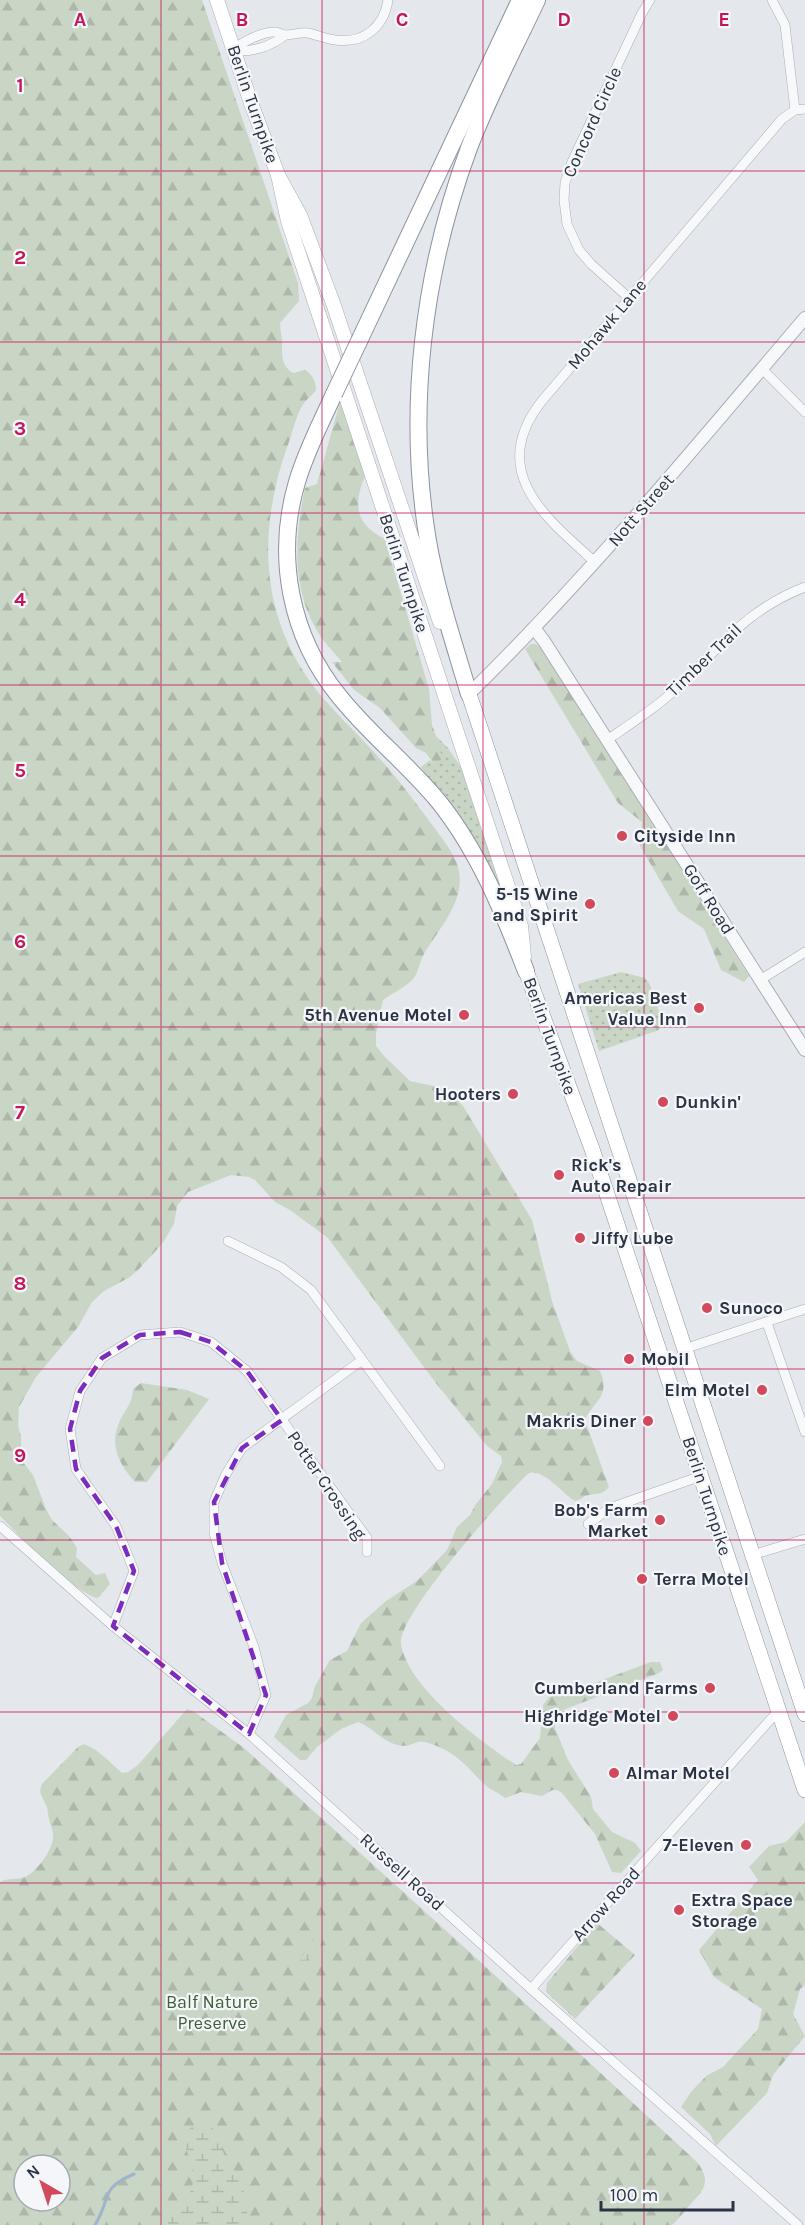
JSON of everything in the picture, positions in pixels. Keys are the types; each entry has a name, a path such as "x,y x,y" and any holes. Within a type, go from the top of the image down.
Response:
{"highway":[{"path":"520,0 302,465 290,512 286,545 288,578 299,626 320,670 339,697 419,779 458,829 492,889 526,971"},
{"path":"469,694 437,584 426,522 419,424 423,344 436,264 458,182 480,122 537,0"},
{"name":"Berlin Turnpike","path":"469,694 805,1714"},
{"name":"Berlin Turnpike","path":"526,971 589,1141 805,1790"},
{"path":"661,1356 684,1349"},
{"path":"778,1711 796,1688"}],"main road":[{"name":"Berlin Turnpike","path":"217,0 278,175 288,221 521,926 526,971"},
{"name":"Berlin Turnpike","path":"278,175 300,215 330,293 454,665 469,694"},
{"path":"449,713 469,694"}],"street":[{"path":"234,51 241,42 273,32 285,35 304,33 342,41 360,38 379,26 386,13 388,0"},
{"name":"Concord Circle","path":"629,298 591,264 576,245 565,217 564,190 572,162 650,0"},
{"path":"772,0 785,25 795,110 805,109"},
{"name":"Mohawk Lane","path":"596,562 548,520 534,503 522,476 521,448 526,426 536,408 629,298 782,119 795,110"},
{"name":"Nott Street","path":"469,694 596,562 805,318"},
{"path":"762,369 805,412"},
{"name":"Timber Trail","path":"608,740 672,693 746,620 783,597 805,587"},
{"name":"Goff Road","path":"534,628 544,640 805,1050"},
{"path":"760,980 805,952"},
{"path":"228,1241 282,1267 310,1290 440,1466"},
{"path":"684,1349 805,1309"},
{"path":"767,1323 804,1432"},
{"name":"Potter Crossing","path":"113,1626 134,1571 116,1526 76,1469 70,1429 80,1391 102,1358 140,1335 180,1332 211,1342 247,1371 367,1538 367,1552"},
{"path":"249,1734 266,1695 254,1647 222,1563 214,1533 214,1502 226,1474 242,1448 362,1360"},
{"path":"588,1524 610,1508 700,1476"},
{"name":"Russell Road","path":"0,1526 113,1626 249,1734 531,1989 798,2225"},
{"path":"752,1555 805,1539"},
{"name":"Arrow Road","path":"531,1989 778,1711"}],"highlighted area":[{"path":"180,1332 211,1342 247,1371 282,1420 242,1448 214,1502 222,1563 266,1695 249,1734 113,1626 134,1571 116,1526 76,1469 70,1429 80,1391 102,1358 140,1335"}],"green space":[{"path":"0,0 202,0 298,283 299,301 280,323 282,356 284,364 293,373 305,370 310,374 316,390 304,403 296,420 276,483 270,516 268,548 270,580 276,611 287,641 302,670 323,698 380,759 408,793 451,852 460,877 456,901 451,912 424,954 415,976 383,1000 376,1034 376,1046 410,1081 447,1089 463,1106 532,1220 552,1301 570,1351 577,1361 600,1371 604,1386 601,1396 586,1417 586,1423 609,1487 601,1493 585,1496 575,1501 541,1475 529,1473 477,1529 433,1583 404,1630 401,1644 406,1661 431,1695 466,1728 516,1765 521,1764 540,1738 543,1705 549,1697 567,1693 651,1662 660,1662 663,1670 659,1673 563,1710 555,1723 568,1760 591,1797 593,1809 612,1832 635,1843 641,1851 621,1873 612,1872 595,1834 559,1791 552,1790 542,1796 521,1792 505,1798 485,1785 452,1754 421,1741 404,1746 394,1744 358,1722 341,1729 317,1747 306,1760 300,1760 274,1737 286,1715 308,1703 312,1698 315,1686 330,1660 347,1651 361,1623 386,1601 417,1581 447,1550 457,1527 470,1515 492,1484 502,1462 501,1456 487,1446 435,1382 328,1238 290,1210 275,1202 255,1180 231,1175 188,1192 177,1206 174,1224 162,1244 130,1277 104,1291 92,1302 78,1327 36,1377 19,1407 18,1425 22,1461 33,1475 46,1509 52,1520 69,1536 77,1548 76,1557 96,1575 105,1573 110,1584 96,1598 82,1591 45,1562 0,1516"},
{"path":"342,395 351,434 365,476 359,496 359,513 368,527 385,539 429,689 432,725 436,736 430,744 436,745 444,758 434,764 426,753 416,748 380,708 354,690 332,662 342,662 319,633 302,595 297,542 305,488 317,484"},
{"path":"531,644 541,647 749,976 744,982 721,970 704,929 678,911 640,846 642,822 618,803 525,649"},
{"path":"436,736 448,748 464,772 510,911 465,826 421,767 430,760 434,764 429,744"},
{"path":"621,972 645,978 649,983 663,1023 659,1030 599,1051 578,984"},
{"path":"141,1383 187,1390 209,1399 147,1482 135,1482 121,1462 115,1440 116,1431 130,1403 133,1389"},
{"name":"Balf Nature Preserve","path":"187,1709 244,1748 698,2163 705,2182 702,2191 672,2225 0,2225 0,1882 27,1876 45,1857 53,1839 53,1833 40,1790 42,1784 78,1747 84,1744 95,1750 122,1773 138,1765"},
{"path":"805,1822 805,1985 800,1989 793,2014 805,2036 773,2075 767,2093 716,2146 710,2134 681,2107 706,2076 723,2067 758,2029 762,2009 714,1977 699,1950 758,1880 749,1867 769,1846 786,1842"},
{"path":"597,1923 635,1955 575,2019 546,1992 547,1983"},
{"path":"325,1933 320,1946 310,1959 299,1961 313,1939"},
{"path":"201,2120 212,2126 231,2170 243,2188 249,2225 168,2225 171,2214 184,2202 191,2190 193,2171 184,2136"}],"waterway":[{"path":"95,2225 111,2189 123,2179 134,2174"}],"place":[{"name":"Cityside Inn","path":"622,836"},
{"name":"5-15 Wine and Spirit","path":"590,904"},
{"name":"Americas Best Value Inn","path":"699,1008"},
{"name":"5th Avenue Motel","path":"464,1015"},
{"name":"Hooters","path":"513,1094"},
{"name":"Dunkin'","path":"663,1102"},
{"name":"Rick's Auto Repair","path":"559,1175"},
{"name":"Jiffy Lube","path":"580,1238"},
{"name":"Sunoco","path":"707,1308"},
{"name":"Mobil","path":"629,1359"},
{"name":"Elm Motel","path":"762,1390"},
{"name":"Makris Diner","path":"648,1421"},
{"name":"Bob's Farm Market","path":"660,1520"},
{"name":"Terra Motel","path":"642,1579"},
{"name":"Cumberland Farms","path":"710,1688"},
{"name":"Highridge Motel","path":"673,1716"},
{"name":"Almar Motel","path":"614,1773"},
{"name":"7-Eleven","path":"746,1845"},
{"name":"Extra Space Storage","path":"679,1910"}]}
